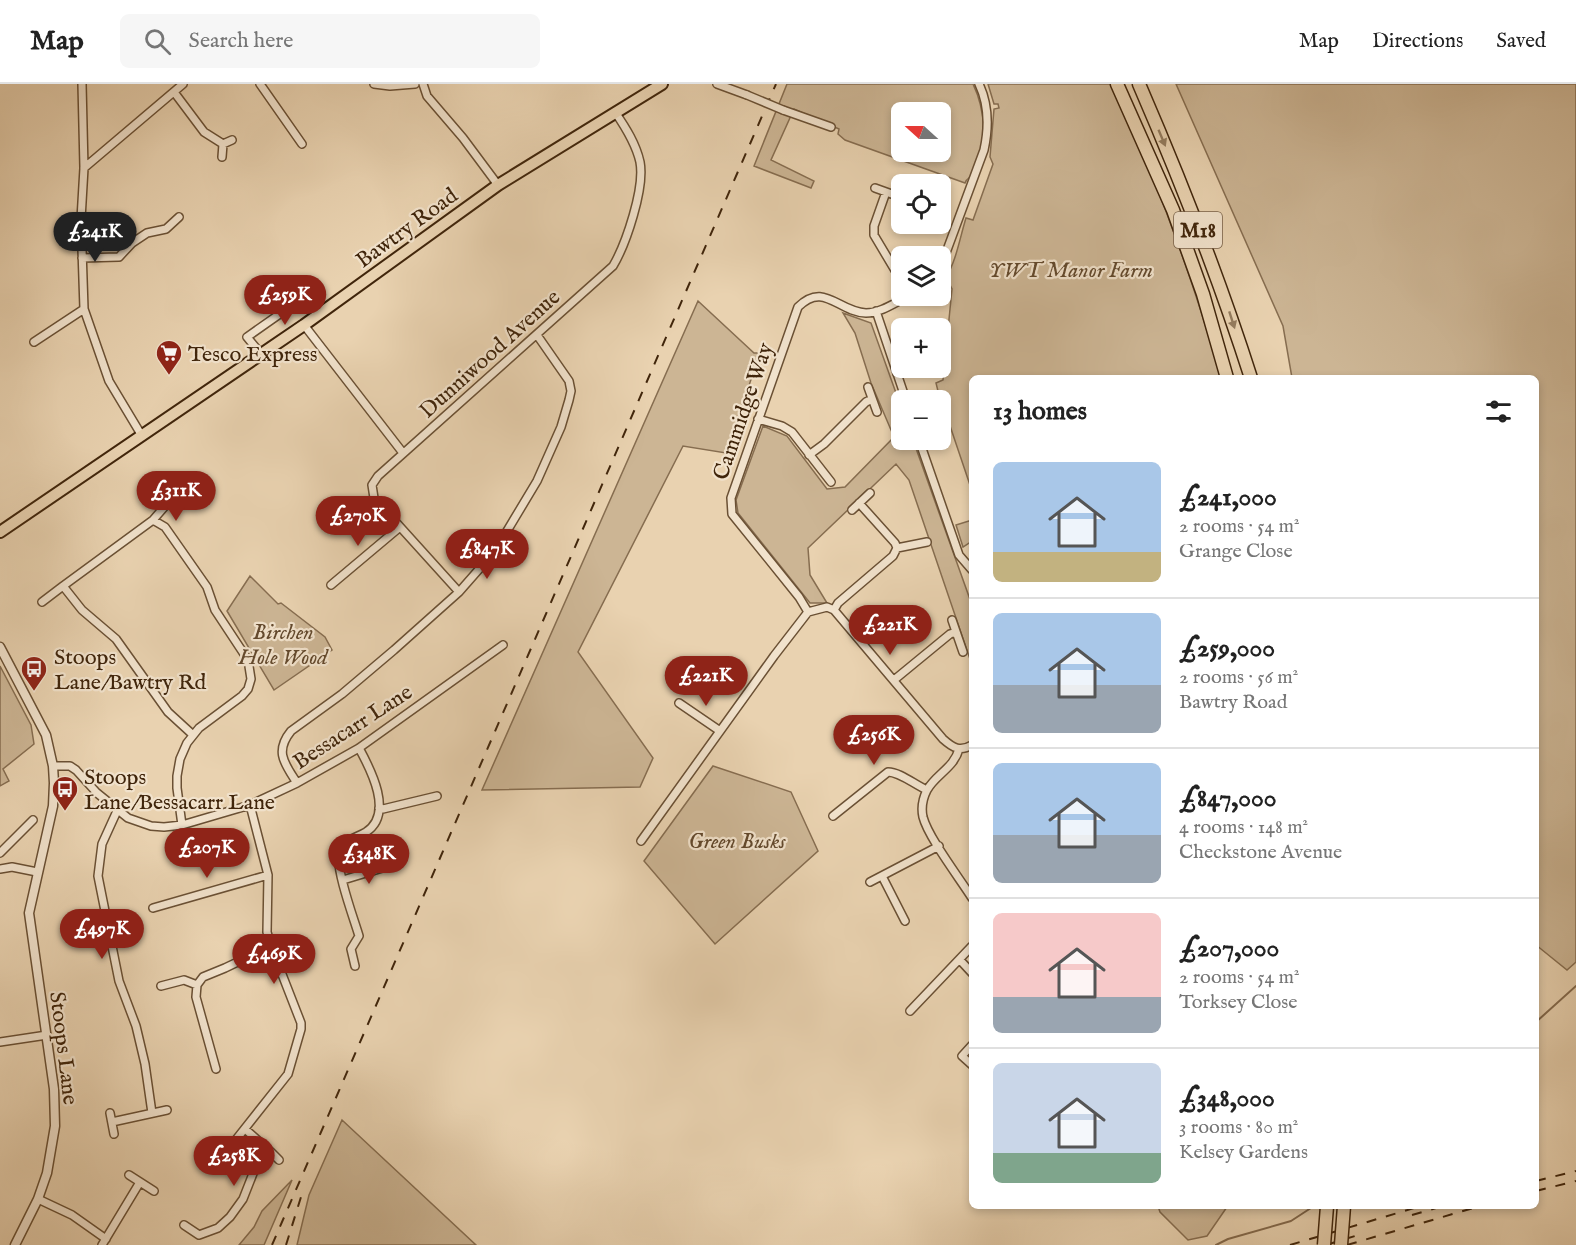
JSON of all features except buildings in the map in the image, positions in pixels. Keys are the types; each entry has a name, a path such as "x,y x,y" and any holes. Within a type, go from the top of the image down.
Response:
{"highway":[{"name":"Bawtry Road","path":"0,532 304,325 498,185 662,84"},
{"name":"M18","path":"1117,84 1173,210 1203,294 1226,375"},
{"name":"M18","path":"1139,84 1181,181 1222,289 1250,375"},
{"path":"1324,1245 1327,1209"},
{"path":"1341,1245 1344,1209"}],"street":[{"path":"82,84 84,168 81,219 84,309 109,381 142,436"},
{"path":"84,168 183,84"},
{"path":"260,84 302,144"},
{"path":"374,84 390,86 415,84"},
{"path":"423,84 428,96 498,185"},
{"path":"717,84 831,127"},
{"path":"948,246 984,150 987,112 979,84"},
{"path":"174,92 204,132 223,144"},
{"name":"Dunniwood Avenue","path":"459,592 374,498 372,485 378,476 403,453 613,266 623,250 630,230 641,165 636,147 615,112"},
{"path":"223,144 232,140"},
{"path":"222,157 223,144"},
{"path":"875,188 891,194"},
{"path":"886,192 874,226 874,235 891,264"},
{"path":"82,258 101,259 118,256 147,232 166,229 179,217"},
{"name":"Cammidge Way","path":"808,612 799,597 732,514 731,498 798,307 807,298 817,295 856,311 865,313 876,311"},
{"path":"261,354 248,337 304,297"},
{"path":"891,304 876,311 891,356"},
{"path":"34,342 84,309"},
{"path":"304,325 403,453"},
{"path":"297,783 284,762 282,753 285,738 291,731 366,675 459,592 495,551 537,481 561,427 571,391 569,381 537,335"},
{"path":"867,387 877,412"},
{"path":"809,455 872,399"},
{"path":"758,418 792,432 831,483"},
{"path":"922,450 959,555 969,567"},
{"path":"852,510 870,493"},
{"path":"834,610 838,603 893,556 897,548 896,543 859,503"},
{"path":"42,602 153,520 166,505"},
{"path":"153,520 165,527 207,587 215,610 248,660 251,679 248,689 242,696 192,734 180,759 177,788 182,825"},
{"path":"331,585 400,528"},
{"path":"897,548 927,542"},
{"path":"63,586 82,610 116,639 168,712 192,734"},
{"path":"641,841 808,612 818,608 834,610 943,739 958,749 969,747"},
{"path":"952,620 963,652"},
{"path":"894,680 950,634 956,632"},
{"name":"Bessacarr Lane","path":"54,766 70,766 76,770 97,794 128,818 151,826 182,825 250,805 297,783 359,748 503,645"},
{"name":"Stoops Lane","path":"0,647 42,724 54,766 53,806 29,913 54,1089 55,1126 47,1173 38,1199 15,1245"},
{"path":"679,703 720,730"},
{"path":"355,966 351,949 359,936 338,861 340,852 349,840 366,832 373,825 380,808 372,778 359,748"},
{"path":"958,749 952,764 927,790 923,800 922,815 969,893"},
{"path":"833,816 888,772 900,774 909,782 927,790"},
{"path":"380,808 437,796"},
{"path":"226,1151 288,1074 301,1029 301,1023 271,946 267,923 268,874 250,805"},
{"path":"117,811 102,844 98,876 119,981 136,1026 145,1064 152,1113"},
{"path":"0,853 33,820"},
{"path":"870,882 939,846"},
{"path":"343,880 389,866"},
{"path":"0,869 12,867 37,872"},
{"path":"153,908 268,874"},
{"path":"882,876 905,921"},
{"path":"216,1069 196,997 197,986 207,974 271,946"},
{"path":"910,1011 969,950"},
{"path":"960,960 969,970"},
{"path":"162,986 184,980 197,986"},
{"path":"0,1042 47,1035"},
{"path":"969,1048 962,1056 969,1062"},
{"path":"112,1122 167,1110"},
{"path":"110,1113 114,1134"},
{"path":"245,1129 279,1160"},
{"path":"195,1245 199,1235 218,1228 230,1217 243,1199 254,1171 271,1152"},
{"path":"129,1175 154,1191"},
{"path":"38,1199 72,1215 104,1242 140,1182"},
{"path":"184,1225 199,1235"}],"green space":[{"path":"787,84 973,84 984,128 979,163 965,183 951,178 951,174 940,174 906,162 951,162 951,102 891,102 891,156 845,140 838,134 839,129 794,109 771,160 814,181 811,188 754,166"},
{"name":"YWT Manor Farm","path":"988,84 1113,84 1173,229 1220,375 969,375 969,482 951,429 951,390 938,390 936,383 943,378 951,378 951,318 949,318 952,289 951,266 966,218 973,220 993,164 990,157 994,109 999,108 998,104 994,104"},
{"path":"1176,84 1576,84 1576,962 1567,970 1539,947 1539,375 1291,375 1283,326"},
{"path":"698,301 754,353 760,353 726,453 683,446 578,652 653,758 640,787 482,790"},
{"path":"843,313 871,323 895,390 891,390 891,430 871,383 855,333"},
{"path":"763,426 787,436 827,489 845,487 891,440 891,450 917,450 969,597 969,656 909,480 896,464 808,548 810,575 827,603 810,603 738,513 736,500"},
{"path":"969,521 969,543 963,547 956,525"},
{"name":"Birchen Hole Wood","path":"250,576 278,604 281,603 325,637 332,650 274,690 227,611"},
{"path":"0,666 31,725 34,744 3,769 9,781 0,786"},
{"name":"Green Busks","path":"713,766 791,792 818,851 715,944 644,861"},
{"path":"342,1120 476,1245 297,1245 309,1195"},
{"path":"292,1180 264,1245 239,1245 254,1227 262,1211"},
{"path":"1159,1209 1226,1209 1207,1236 1188,1240"}],"waterway":[{"path":"1539,1019 1576,986"},
{"path":"1216,1245 1228,1239 1291,1221 1309,1209"}],"railway":[{"path":"272,1245 776,84"},
{"path":"1539,1180 1576,1171"},
{"path":"1539,1190 1576,1181"},
{"path":"286,1245 301,1197"},
{"path":"1290,1245 1411,1209"},
{"path":"1412,1215 1433,1209"},
{"path":"1347,1245 1470,1209"},
{"path":"1326,1245 1355,1236"}],"place":[{"name":"Tesco Express","path":"169,376"},
{"name":"Stoops Lane/Bawtry Rd","path":"34,692"},
{"name":"Stoops Lane/Bessacarr Lane","path":"65,812"}]}
